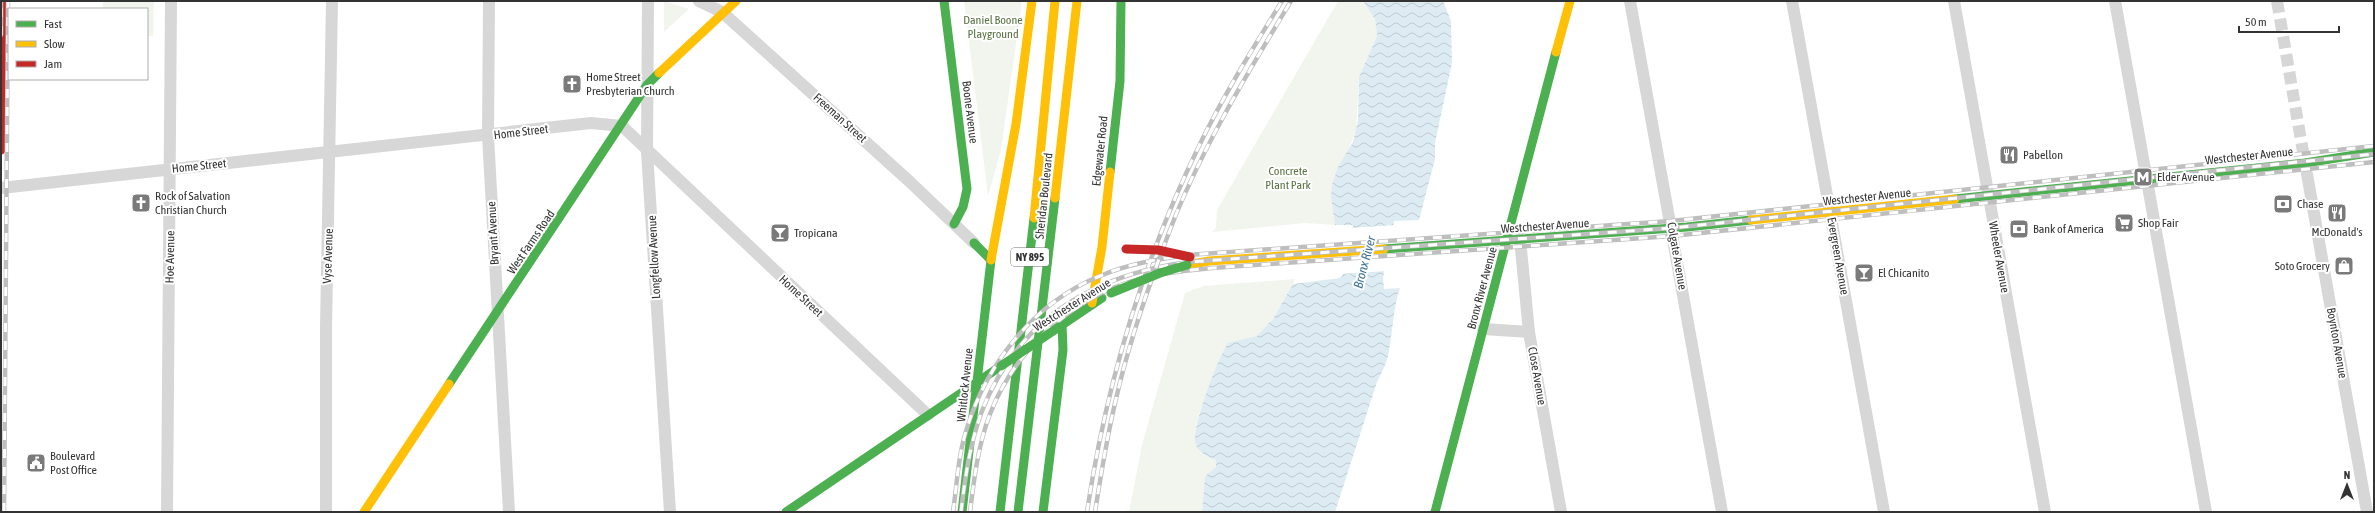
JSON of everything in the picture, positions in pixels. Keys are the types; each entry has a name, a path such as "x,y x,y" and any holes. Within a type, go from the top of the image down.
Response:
{"main road":[{"path":"1,150 3,1"},
{"name":"West Farms Road","path":"364,512 622,126 647,85 722,12 736,1"},
{"name":"Boone Avenue","path":"944,1 968,189 963,207 954,224"},
{"name":"Whitlock Avenue","path":"962,512 991,260 1016,124 1032,1"},
{"name":"Sheridan Boulevard","path":"1000,512 1032,239 1055,1"},
{"name":"Sheridan Boulevard","path":"1018,512 1044,303 1077,1"},
{"name":"Edgewater Road","path":"1092,304 1102,247 1121,68 1121,1"},
{"name":"Bronx River Avenue","path":"1435,512 1570,1"},
{"name":"Westchester Avenue","path":"1102,247 1158,250 1188,261 1208,261 1672,229 2305,163 2374,152"},
{"path":"974,243 991,260"},
{"name":"Westchester Avenue","path":"786,512 1092,304 1111,293 1188,261"},
{"path":"1043,512 1063,350 1061,325"}],"street":[{"name":"Hoe Avenue","path":"167,512 171,169 171,1"},
{"name":"Vyse Avenue","path":"326,512 326,328 332,1"},
{"name":"Bryant Avenue","path":"488,1 488,136 509,512"},
{"name":"Longfellow Avenue","path":"648,1 647,152 670,512"},
{"name":"Freeman Street","path":"700,1 722,12 974,243"},
{"name":"Colgate Avenue","path":"1630,1 1722,512"},
{"name":"Evergreen Avenue","path":"1792,1 1884,512"},
{"name":"Wheeler Avenue","path":"1954,1 2044,512"},
{"path":"2115,1 2206,512"},
{"name":"Home Street","path":"1,188 488,136 591,123 622,126 647,152 928,416"},
{"name":"Boynton Avenue","path":"2307,174 2367,512"},
{"name":"Close Avenue","path":"1520,239 1529,332 1561,512"},
{"path":"1483,329 1529,332"}],"green space":[{"path":"103,1 154,1 153,36 148,36 148,8 103,8"},
{"path":"664,1 689,9 664,32"},
{"name":"Daniel Boone Playground","path":"964,1 1022,1 1001,150 988,196"},
{"name":"Concrete Plant Park","path":"1338,1 1363,1 1375,19 1377,36 1359,77 1356,130 1331,197 1335,225 1305,223 1212,232 1216,228 1217,210"},
{"path":"1295,279 1278,310 1261,333 1250,339 1228,343 1207,391 1198,417 1195,441 1201,453 1216,460 1216,467 1205,476 1202,512 1129,512 1142,445 1185,293 1204,286"}],"water":[{"name":"Bronx River","path":"1363,1 1443,1 1451,21 1452,63 1435,143 1435,159 1419,220 1394,221 1383,278 1384,289 1400,288 1394,311 1387,358 1377,382 1335,512 1202,512 1205,476 1216,467 1216,460 1205,455 1197,447 1195,443 1196,430 1207,390 1218,362 1228,343 1257,336 1273,319 1293,284 1340,278 1342,276 1353,225 1335,225 1331,197 1332,185 1338,167 1353,142 1358,120 1359,77 1377,36 1375,19"}],"pier":[{"path":"1395,225 1386,271 1340,274 1350,228"}],"tunnel":[{"path":"2277,1 2306,169"}],"railway":[{"path":"1,1 1,35"},
{"path":"4,512 8,1"},
{"path":"1087,512 1095,465 1116,371 1129,324 1161,234 1179,190 1208,127 1282,1"},
{"path":"1095,512 1107,441 1122,376 1142,307 1166,239 1187,189 1214,134 1291,1"},
{"path":"953,512 960,459 967,428 987,380 1001,358 1017,337 1035,318 1076,287 1100,276 1132,265 1188,255 1671,221 2374,146"},
{"path":"961,512 968,461 982,411 997,379 1016,351 1038,327 1063,307 1091,291 1121,278 1154,268 1188,262 1672,228 2374,154"},
{"path":"970,512 977,462 982,438 990,414 1012,372 1026,353 1043,335 1080,305 1101,293 1123,284 1156,275 1212,268 1672,236 2374,162"}],"traffic: fast":[{"path":"944,1 967,189 963,207 954,224"},
{"path":"1110,172 1120,81 1121,1"},
{"path":"1435,512 1556,52"},
{"path":"449,384 647,85 659,73"},
{"path":"1955,199 2305,163 2374,152"},
{"path":"1018,512 1055,198"},
{"path":"1000,512 1034,218"},
{"path":"1384,249 1687,227 1751,220"},
{"path":"962,512 991,260 974,243"},
{"path":"1111,293 1160,273 1187,265"},
{"path":"1059,327 1102,298"},
{"path":"1043,512 1063,350 1062,324"},
{"path":"1001,366 1059,327"},
{"path":"786,512 1001,366"}],"traffic: slow":[{"path":"659,73 736,1"},
{"path":"991,260 1016,124 1032,1"},
{"path":"1034,218 1055,1"},
{"path":"1055,198 1077,1"},
{"path":"1556,52 1570,1"},
{"path":"1092,303 1102,247 1110,172"},
{"path":"1751,220 1955,199"},
{"path":"1187,265 1209,261 1384,249"},
{"path":"364,512 449,384"}],"traffic: jam":[{"path":"1,150 3,1"},
{"path":"1126,249 1158,250 1190,257"}],"place":[{"name":"Home Street Presbyterian Church","path":"572,84"},
{"name":"Pabellon","path":"2009,155"},
{"name":"Elder Avenue","path":"2143,177"},
{"name":"Rock of Salvation Christian Church","path":"141,203"},
{"name":"Chase","path":"2283,204"},
{"name":"McDonald's","path":"2337,213"},
{"name":"Shop Fair","path":"2124,223"},
{"name":"Bank of America","path":"2019,229"},
{"name":"Tropicana","path":"780,233"},
{"name":"Soto Grocery","path":"2344,266"},
{"name":"El Chicanito","path":"1864,273"},
{"name":"Boulevard Post Office","path":"36,463"}]}
